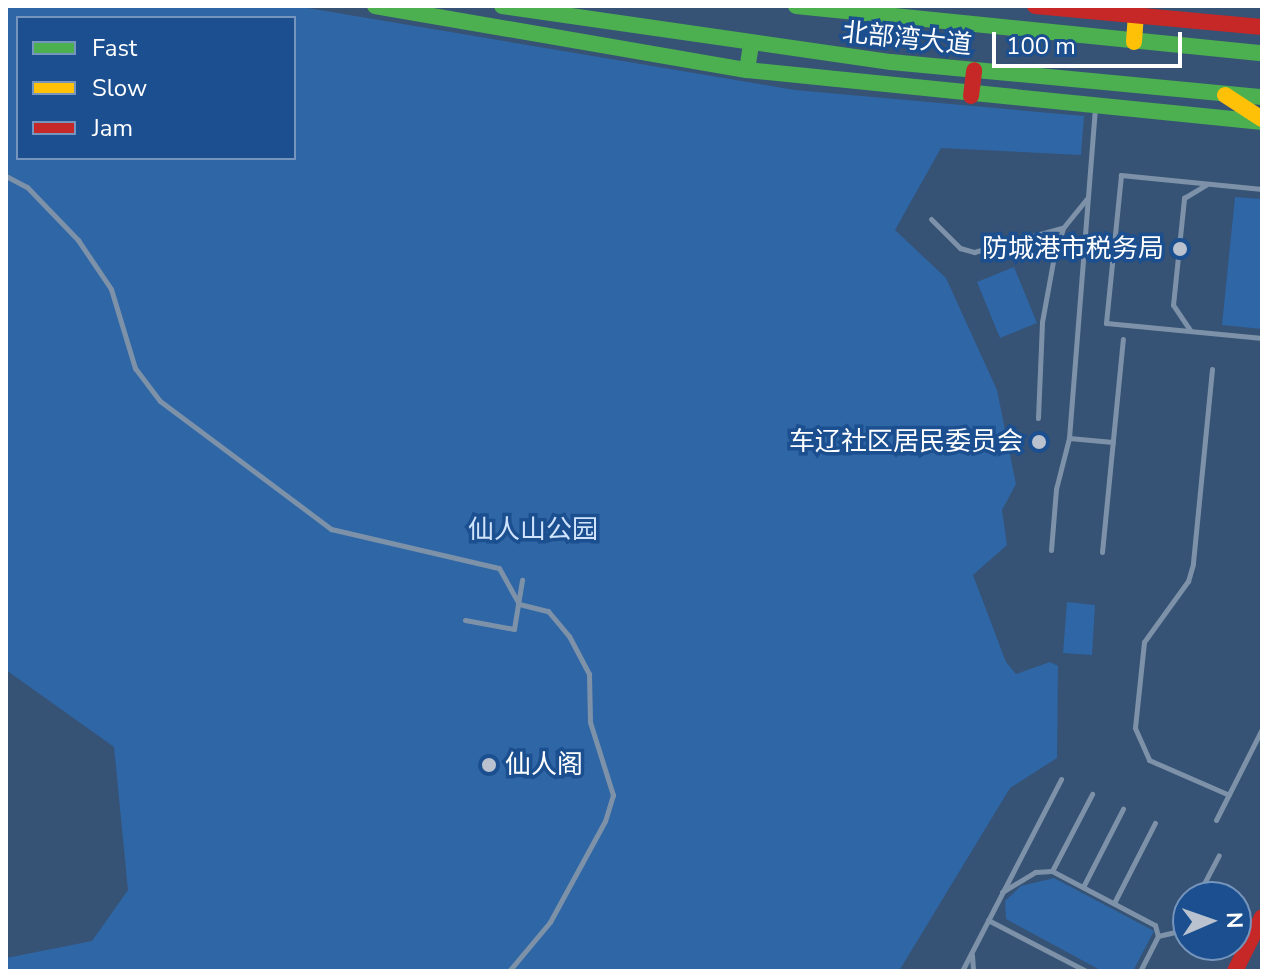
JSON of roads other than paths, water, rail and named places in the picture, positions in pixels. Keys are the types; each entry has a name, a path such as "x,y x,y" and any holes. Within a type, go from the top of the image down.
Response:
{"main road":[{"path":"375,6 523,36 747,70 971,96 1262,120"},
{"name":"北部湾大道","path":"502,6 751,45 1262,97"},
{"path":"610,24 613,6"},
{"name":"北部湾大道","path":"796,6 1262,53"},
{"path":"1035,6 1086,8 1262,27"},
{"path":"1134,42 1136,15"},
{"path":"747,70 751,45"},
{"path":"971,96 974,70"},
{"path":"1222,93 1262,120"},
{"path":"1235,971 1262,917"}],"lane":[{"path":"1051,550 1056,489 1069,438 1095,107"},
{"path":"1262,188 1121,175 1106,323 1262,338"},
{"path":"6,176 27,187 78,240 111,289 135,368 160,401 331,529 499,568 519,604 548,611 569,636 589,674 590,722 613,795 605,821 550,922 509,971"},
{"path":"1192,331 1178,319 1173,305 1184,198 1211,184"},
{"path":"1038,418 1042,322 1063,228 1088,197"},
{"path":"931,219 960,248 974,252 1063,228"},
{"path":"1102,552 1123,339"},
{"path":"1212,369 1193,564 1183,588 1144,642 1135,728 1149,760 1229,795"},
{"path":"1069,438 1113,442"},
{"path":"465,620 514,629 522,580"},
{"path":"1216,820 1262,729"},
{"path":"962,971 1061,779"},
{"path":"1052,871 1092,794"},
{"path":"1083,887 1123,809"},
{"path":"1114,903 1155,823"},
{"path":"1205,881 1219,855"},
{"path":"1002,892 1035,872 1052,871 1155,925 1158,936 1140,971"},
{"path":"988,920 1086,971"},
{"path":"1158,936 1172,933"},
{"path":"972,950 973,971"}],"place":[{"name":"防城港市税务局","path":"1180,249"},
{"name":"车辽社区居民委员会","path":"1039,442"},
{"name":"仙人阁","path":"489,765"}],"park label":[{"name":"仙人山公园","path":"533,530"}]}
